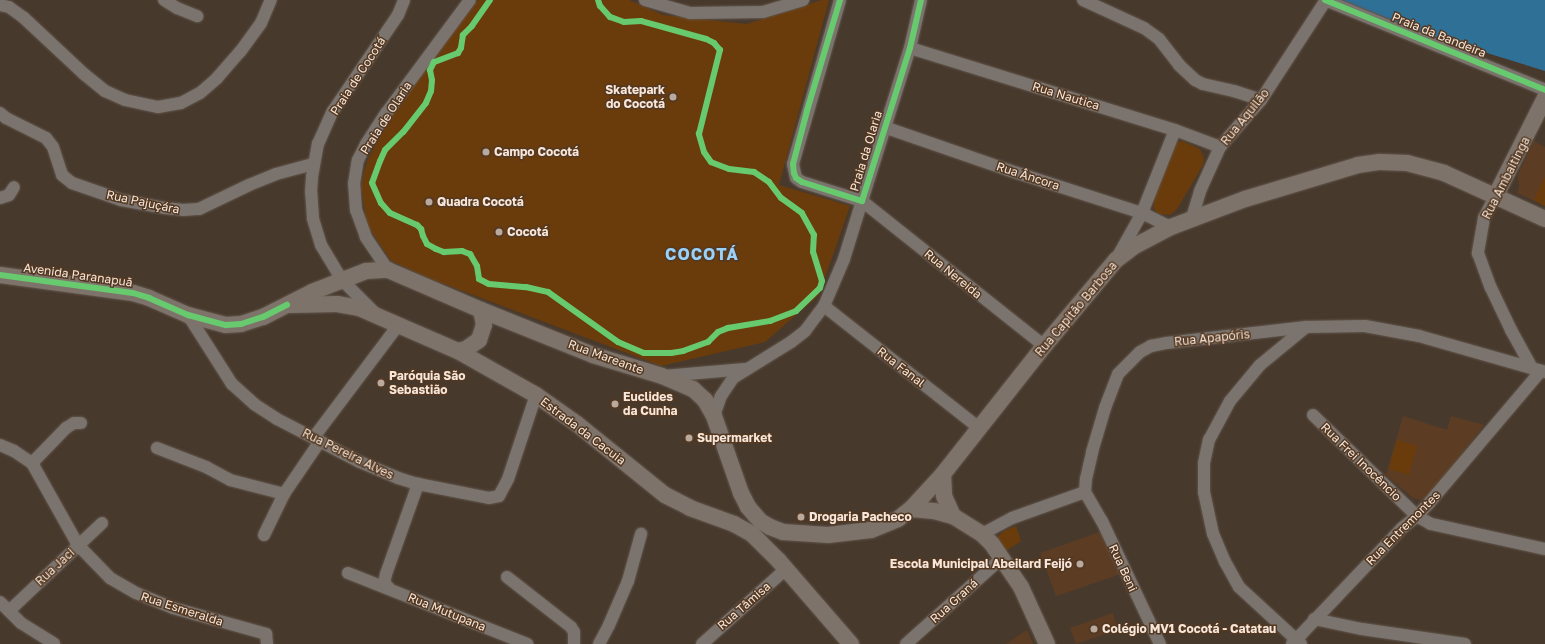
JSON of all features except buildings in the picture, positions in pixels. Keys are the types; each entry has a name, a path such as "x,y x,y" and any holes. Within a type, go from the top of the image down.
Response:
{"main road":[{"name":"Rua Ambaitinga","path":"1496,195 1545,98"},
{"name":"Rua Capitão Barbosa","path":"797,533 828,535 871,530 898,519 911,509 943,474 1044,346 1116,260 1133,247 1171,227 1191,221 1245,199 1358,165 1380,162 1408,163 1444,173 1496,195 1545,219"},
{"name":"Rua Mareante","path":"342,280 366,271 388,270 481,310 593,354 686,385 705,400 714,416 741,493 748,507 760,521 770,527 783,532 797,533"},
{"name":"Avenida Paranapuã","path":"0,275 133,292 188,315 213,323 226,325 241,324 263,317 312,292 342,280"},
{"name":"Avenida Paranapuã","path":"287,305 349,306 376,314"},
{"path":"458,351 473,346 479,340 484,325 481,310"},
{"name":"Estrada da Cacuia","path":"376,314 458,351 536,395 577,424 665,495 690,508 720,518 752,534 783,565 851,644"},
{"path":"943,474 944,496 953,516"},
{"path":"720,518 733,512 741,493"},
{"path":"911,509 934,511 953,516 982,534 1002,558 1021,587 1047,644"},
{"path":"783,565 782,545 787,538 797,533"}],"street":[{"path":"0,5 9,7 23,17 84,74 105,91 125,100 158,107 181,103 200,93 217,78 240,52 261,23 271,0"},
{"name":"Praia de Cocotá","path":"376,314 342,280 319,238 313,218 311,192 312,177 318,144 333,111 398,15 404,0"},
{"name":"Praia de Olaria","path":"388,270 366,237 356,210 354,184 358,160 366,144 387,112 470,0"},
{"path":"645,0 690,13 763,12 803,0"},
{"name":"Praia da Olaria","path":"840,0 793,164 796,178 802,182 862,201"},
{"name":"Praia da Olaria","path":"714,416 727,385 733,378 745,369 791,342 805,331 824,306 844,259 884,127 910,48 921,0"},
{"path":"1083,0 1144,28 1159,39 1179,65 1195,80 1203,84 1261,100"},
{"name":"Rua Aquilão","path":"1191,221 1200,190 1220,147 1261,100 1325,0"},
{"name":"Praia da Bandeira","path":"1325,0 1545,90"},
{"path":"165,2 197,16"},
{"name":"Rua Nautica","path":"910,48 1175,130 1220,147"},
{"name":"Rua Pajuçára","path":"0,113 6,118 46,138 53,147 62,175 72,183 121,200 165,208 183,210 199,209 276,174 314,164"},
{"name":"Rua Âncora","path":"884,127 1008,170 1142,212 1171,227"},
{"path":"1116,260 1142,212 1175,130"},
{"path":"0,198 9,195 14,187"},
{"name":"Rua Ambaitinga","path":"1496,195 1484,218 1478,253 1491,288 1511,330 1539,370"},
{"name":"Rua Nereida","path":"862,201 1044,346"},
{"name":"Rua Fanal","path":"824,306 979,428"},
{"name":"Rua Pereira Alves","path":"188,315 220,367 243,395 277,419 380,471 418,484 489,498 500,496 508,479 536,395"},
{"path":"264,535 284,494 317,439 400,324"},
{"name":"Rua Apapóris","path":"1085,492 1086,479 1092,452 1105,408 1118,374 1140,352 1151,346 1306,327 1365,326 1419,336 1539,370"},
{"path":"1296,642 1239,587 1225,562 1213,534 1204,492 1204,463 1209,440 1234,396 1260,365 1306,327"},
{"name":"Praia da Olaria","path":"662,376 745,369"},
{"name":"Rua Entremontes","path":"1296,642 1314,619 1402,528 1418,516 1539,370"},
{"name":"Rua Frei Inocêncio","path":"1313,416 1418,516 1430,524 1545,550"},
{"path":"32,463 66,428 74,423 81,423"},
{"name":"Rua Esmeralda","path":"0,445 14,450 32,463 78,546 110,578 136,593 173,608 266,639"},
{"path":"157,448 206,468 230,480 284,494"},
{"path":"390,588 384,583 386,574 418,484"},
{"path":"982,534 1012,518 1085,492"},
{"name":"Rua Beni","path":"1085,492 1102,521 1160,644"},
{"name":"Rua Jaci","path":"9,611 102,523"},
{"path":"598,644 609,625 628,581 641,534"},
{"name":"Rua Graná","path":"906,644 1002,558"},
{"name":"Rua Tâmisa","path":"702,644 783,565"},
{"name":"Rua Mutupana","path":"348,573 390,588 527,644"},
{"path":"506,577 571,627 574,632 574,644"},
{"path":"0,602 21,623 54,644"},
{"path":"1314,619 1362,629 1465,644"}],"shaded area":[{"path":"478,0 629,0 663,15 747,24 822,0 829,0 779,185 850,206 819,295 765,342 661,366 431,279 391,261 367,225 361,186 367,161 391,116 430,61"},
{"path":"1182,141 1200,149 1204,158 1203,165 1177,209 1170,215 1158,214 1154,209 1153,197 1175,143"},
{"path":"1534,141 1545,147 1545,206 1517,193 1519,187 1518,175"},
{"path":"1545,176 1545,206 1534,200"},
{"path":"1403,416 1447,430 1451,416 1484,425 1430,495 1421,500 1413,498 1386,475"},
{"path":"1397,440 1417,446 1409,475 1389,469"},
{"path":"1016,526 1021,541 1006,551 997,537 1004,531"},
{"name":"Escola Municipal Abeilard Feijó","path":"1100,532 1121,574 1056,596 1040,553"},
{"name":"Colégio MV1 Cocotá - Catatau","path":"1113,613 1118,630 1076,644 1070,628"},
{"path":"1027,630 1033,644 1006,644"}],"water":[{"path":"1341,0 1545,0 1545,71 1432,36"}],"cycle path":[{"path":"490,0 472,26 463,35 461,48 458,53 434,62 430,70 432,80 431,91 426,103 403,132 385,150 372,183 381,203 390,213 417,225 421,229 427,244 436,249 444,252 462,251 470,254 477,266 479,279 489,284 526,287 548,292 618,342 644,353 671,353 683,351 708,342 718,332 728,328 770,321 796,311 820,288 822,281 813,252 814,235 802,213 781,198 769,182 754,172 729,169 711,162 704,152 699,134 720,50 714,43 706,39 641,21 624,22 610,17 600,6 598,0"},
{"path":"840,0 793,164 796,178 802,182 862,201 910,48 921,0"},
{"path":"1325,0 1545,90"},
{"path":"0,275 133,293 149,298 188,315 226,325 241,324 263,317 287,305"}],"place":[{"name":"Skatepark do Cocotá","path":"673,97"},
{"name":"Campo Cocotá","path":"486,152"},
{"name":"Quadra Cocotá","path":"429,202"},
{"name":"Cocotá","path":"499,232"},
{"name":"Paróquia São Sebastião","path":"381,383"},
{"name":"Euclides da Cunha","path":"615,404"},
{"name":"Supermarket","path":"689,438"},
{"name":"Drogaria Pacheco","path":"801,517"},
{"name":"Escola Municipal Abeilard Feijó","path":"1080,564"},
{"name":"Colégio MV1 Cocotá - Catatau","path":"1094,629"}],"district":[{"name":"COCOTÁ","path":"702,254"}]}
